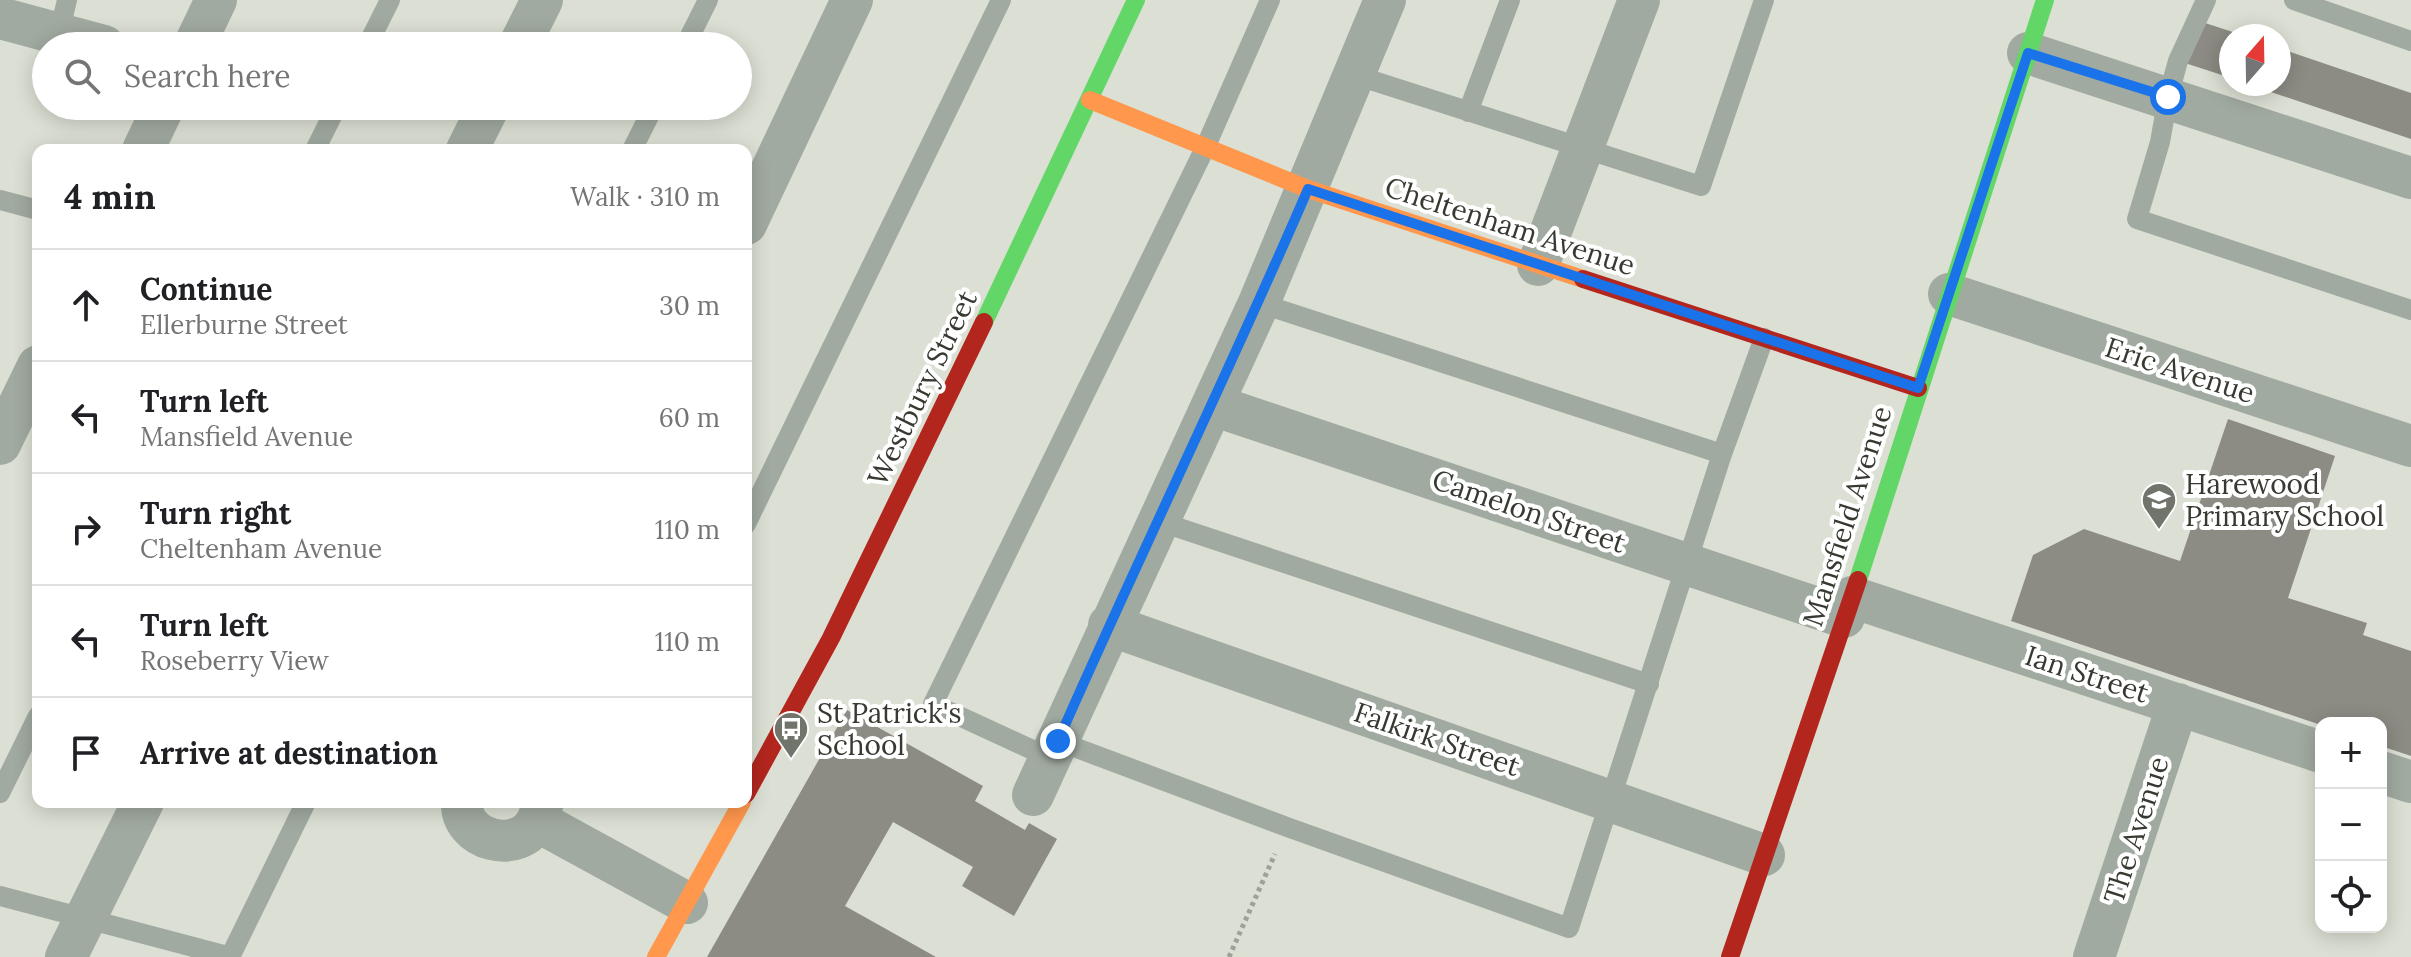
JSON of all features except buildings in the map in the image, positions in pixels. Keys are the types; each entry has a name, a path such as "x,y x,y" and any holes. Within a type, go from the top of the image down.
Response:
{"street":[{"path":"201,32 216,0"},
{"path":"526,32 542,0"},
{"path":"752,211 852,0"},
{"name":"Westbury Street","path":"752,783 831,638 894,511 1136,0"},
{"path":"1033,795 1259,303 1385,0"},
{"path":"1538,265 1639,0"},
{"name":"Mansfield Avenue","path":"1730,957 1848,607 2045,0"},
{"path":"0,18 63,17 84,32"},
{"path":"2028,53 2394,173"},
{"name":"Cheltenham Avenue","path":"1090,100 1308,189 1918,388"},
{"path":"146,144 157,120"},
{"path":"470,144 482,120"},
{"name":"Eric Avenue","path":"1949,294 2411,446"},
{"path":"0,444 10,400 32,373"},
{"name":"Camelon Street","path":"1213,405 1688,565 1848,607"},
{"name":"Ian Street","path":"1848,607 2178,704 2315,750"},
{"name":"Falkirk Street","path":"1109,625 1764,855"},
{"name":"The Avenue","path":"2094,957 2178,704"},
{"path":"2387,774 2411,782"},
{"path":"66,957 140,808"},
{"path":"461,808 470,827 487,839 509,841 526,834 540,812 687,903"},
{"path":"656,957 739,808"}],"lane":[{"path":"374,32 390,0"},
{"path":"692,32 708,0"},
{"path":"752,512 1001,0"},
{"path":"1270,0 1205,148 933,704 1054,750 1287,827 1569,928 1722,454 1764,338"},
{"path":"1468,112 1510,0"},
{"path":"1355,75 1701,186 1764,0"},
{"path":"2206,0 2178,61 2160,142 2137,219 2411,310"},
{"path":"2294,0 2411,41"},
{"path":"318,144 330,120"},
{"path":"635,144 647,120"},
{"path":"0,200 32,208"},
{"path":"1259,303 1722,454"},
{"path":"1158,521 1649,684"},
{"path":"0,793 32,728"},
{"path":"0,896 230,957 303,808"}],"path":[{"path":"1229,957 1287,827"}],"traffic: fast":[{"path":"984,322 1136,0"},
{"path":"1858,580 2045,0"}],"traffic: slow":[{"path":"1090,100 1308,189 1583,279"},
{"path":"656,957 739,808"}],"traffic: jam":[{"path":"1583,279 1918,388"},
{"path":"752,783 831,638 984,322"},
{"path":"1730,957 1858,580"}],"place":[{"name":"Harewood Primary School","path":"2159,531"},
{"name":"St Patrick's School","path":"791,760"}],"route":[{"path":"1058,741 1213,405 1308,189 1918,388 2028,53 2168,97"}]}
